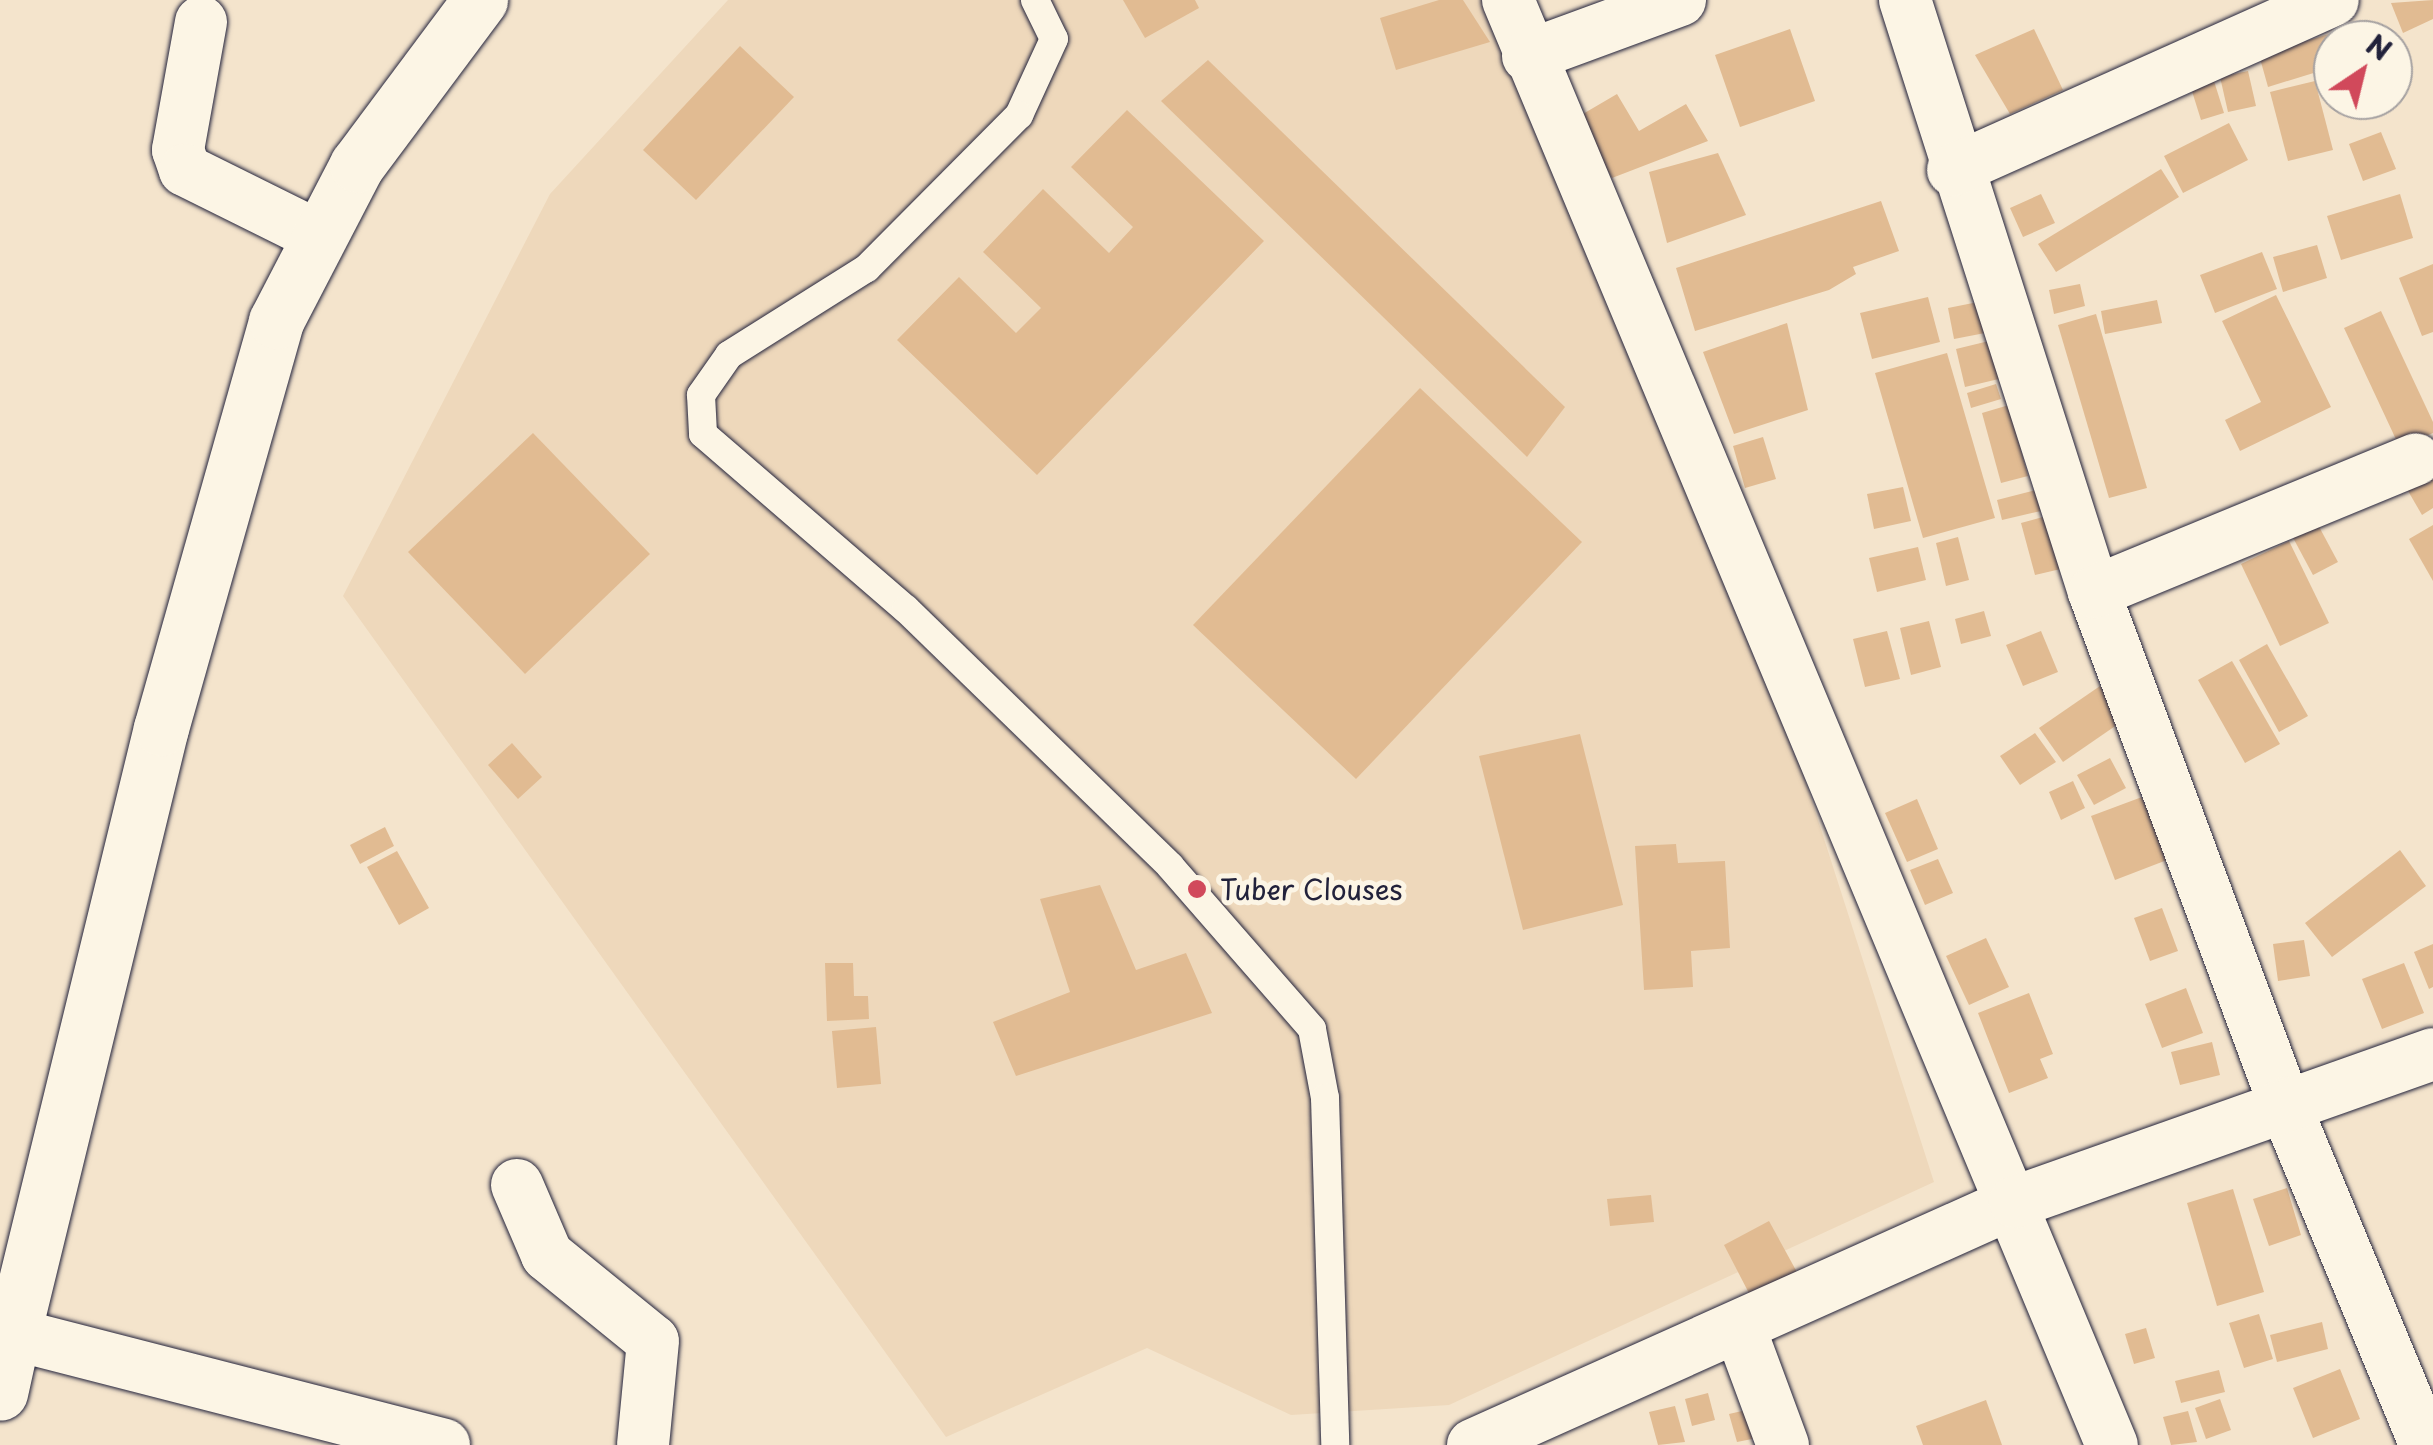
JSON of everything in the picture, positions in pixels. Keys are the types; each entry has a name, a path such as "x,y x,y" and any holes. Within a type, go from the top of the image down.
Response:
{"main road":[{"path":"0,1392 6,1326 238,433 316,235 398,105 480,0"}],"street":[{"path":"1508,0 1528,56 2015,1202 2112,1445"},
{"path":"1528,56 1680,0"},
{"path":"1905,0 1952,170 2094,592 2284,1103 2426,1445"},
{"path":"1952,170 2333,0"},
{"path":"201,22 178,150 185,170 316,235"},
{"path":"2094,592 2416,459"},
{"path":"1473,1445 1740,1329 2015,1202 2284,1103 2433,1054"},
{"path":"518,1186 548,1255 653,1341 643,1445"},
{"path":"6,1326 444,1445"},
{"path":"1740,1329 1783,1445"}],"lane":[{"path":"1034,0 1054,39 1019,115 867,268 729,356 701,395 704,434 906,609 1156,852 1312,1029 1325,1098 1335,1445"}],"shaded area":[{"name":"Tuber Clouses","path":"728,0 1504,0 1644,277 1934,1182 1449,1405 1291,1415 1147,1348 946,1437 343,596 550,194"}],"building":[{"path":"1123,0 1195,0 1199,8 1145,38"},
{"path":"1439,0 1463,0 1490,42 1396,70 1380,18"},
{"path":"2433,0 2433,19 2413,28 2413,20 2398,20 2391,3"},
{"path":"1790,29 1815,101 1740,127 1715,55"},
{"path":"2034,29 2063,90 2010,114 1975,55"},
{"path":"2313,39 2313,73 2268,87 2259,55"},
{"path":"740,46 794,97 696,200 643,150"},
{"path":"1208,60 1565,407 1527,457 1161,101"},
{"path":"2248,71 2256,106 2228,112 2220,77"},
{"path":"2214,81 2224,113 2201,120 2191,88"},
{"path":"2313,81 2313,120 2325,120 2333,150 2288,161 2270,92"},
{"path":"1617,94 1639,131 1686,104 1708,141 1612,178 1576,118"},
{"path":"1127,110 1264,241 1037,475 897,340 959,277 1016,333 1041,308 983,252 1043,189 1109,253 1133,227 1071,167"},
{"path":"2229,123 2248,160 2183,193 2164,156"},
{"path":"2381,132 2396,169 2363,181 2349,144"},
{"path":"1718,153 1746,215 1667,243 1649,172"},
{"path":"2161,169 2179,197 2056,272 2038,244"},
{"path":"2041,194 2055,223 2023,237 2010,208"},
{"path":"2400,194 2413,238 2341,260 2327,216"},
{"path":"1881,201 1899,251 1853,267 1856,274 1829,290 1695,331 1676,268"},
{"path":"2317,245 2327,278 2283,292 2273,257"},
{"path":"2262,252 2277,289 2215,313 2200,275"},
{"path":"2433,264 2433,332 2422,336 2399,278"},
{"path":"2080,284 2085,306 2054,314 2049,290"},
{"path":"2276,295 2331,407 2240,451 2225,420 2261,402 2222,321"},
{"path":"1928,297 1940,342 1872,359 1860,313"},
{"path":"2157,300 2162,323 2105,334 2101,311"},
{"path":"1978,302 1985,333 1954,339 1948,308"},
{"path":"2381,311 2433,422 2433,433 2400,448 2344,328"},
{"path":"2096,314 2147,488 2109,498 2058,325"},
{"path":"1787,323 1808,410 1734,434 1703,352"},
{"path":"1993,340 2003,378 1965,387 1956,349"},
{"path":"1947,353 1995,518 1923,538 1875,373"},
{"path":"1996,384 2001,399 1971,408 1967,393"},
{"path":"1420,388 1582,542 1356,779 1193,625"},
{"path":"2009,405 2028,476 2001,483 1982,413"},
{"path":"533,433 650,554 525,674 408,552"},
{"path":"1763,437 1776,479 1745,488 1733,446"},
{"path":"2433,467 2433,508 2422,515 2404,484"},
{"path":"1903,487 1911,521 1874,529 1867,494"},
{"path":"2036,490 2041,511 2002,520 1997,500"},
{"path":"2050,515 2065,568 2035,575 2021,523"},
{"path":"2316,521 2338,562 2313,575 2291,534"},
{"path":"2433,525 2433,581 2409,539"},
{"path":"1958,537 1969,580 1946,586 1936,543"},
{"path":"2289,541 2329,623 2280,646 2241,564"},
{"path":"1918,547 1926,580 1877,592 1869,558"},
{"path":"1984,611 1991,636 1961,644 1955,619"},
{"path":"1929,621 1941,667 1911,675 1900,628"},
{"path":"1887,631 1900,679 1865,687 1853,639"},
{"path":"2041,631 2058,672 2023,686 2006,645"},
{"path":"2267,644 2308,716 2279,732 2239,660"},
{"path":"2232,661 2280,744 2245,763 2198,680"},
{"path":"2100,686 2124,720 2063,762 2039,728"},
{"path":"2035,733 2056,762 2020,785 2000,756"},
{"path":"1580,734 1623,905 1523,930 1479,756"},
{"path":"512,743 542,777 518,799 488,765"},
{"path":"2110,758 2126,788 2094,805 2077,775"},
{"path":"2073,781 2085,808 2061,820 2049,792"},
{"path":"2142,797 2167,860 2115,880 2091,816"},
{"path":"1917,799 1938,849 1907,862 1885,813"},
{"path":"385,827 394,846 360,864 350,845"},
{"path":"1676,844 1678,863 1725,861 1730,948 1691,951 1693,987 1644,990 1635,846"},
{"path":"2400,850 2426,886 2332,957 2305,923"},
{"path":"397,851 429,908 399,925 367,867"},
{"path":"1938,859 1953,893 1925,905 1910,870"},
{"path":"1100,885 1136,970 1186,953 1212,1013 1016,1076 993,1022 1070,992 1040,899"},
{"path":"2162,908 2178,951 2150,961 2134,918"},
{"path":"1986,938 2009,987 1969,1005 1946,956"},
{"path":"2304,940 2310,976 2278,981 2273,944"},
{"path":"2433,944 2433,987 2429,989 2414,952"},
{"path":"825,963 853,963 854,996 868,996 869,1019 827,1021"},
{"path":"2404,963 2424,1013 2382,1029 2362,979"},
{"path":"2186,988 2203,1033 2162,1048 2145,1004"},
{"path":"2029,993 2053,1054 2040,1059 2048,1078 2009,1093 1978,1013"},
{"path":"876,1027 881,1084 837,1088 832,1031"},
{"path":"2212,1042 2220,1075 2180,1085 2171,1052"},
{"path":"2287,1188 2301,1235 2269,1246 2253,1199"},
{"path":"2233,1189 2264,1292 2217,1306 2187,1203"},
{"path":"1651,1195 1654,1222 1610,1226 1607,1199"},
{"path":"1769,1221 1798,1274 1752,1299 1724,1245"},
{"path":"2259,1314 2273,1359 2244,1368 2229,1323"},
{"path":"2322,1322 2328,1349 2277,1362 2270,1335"},
{"path":"2146,1328 2155,1358 2134,1364 2125,1334"},
{"path":"2340,1369 2360,1419 2313,1438 2293,1388"},
{"path":"2219,1370 2225,1392 2181,1403 2175,1381"},
{"path":"1708,1393 1715,1420 1692,1426 1685,1399"},
{"path":"2220,1399 2231,1430 2206,1439 2195,1408"},
{"path":"1986,1400 2002,1445 1923,1445 1916,1426"},
{"path":"1675,1406 1685,1442 1658,1445 1649,1412"},
{"path":"1755,1408 1762,1437 1737,1442 1729,1414"},
{"path":"2188,1411 2197,1442 2171,1445 2163,1417"}],"place":[{"name":"Tuber Clouses","path":"1197,889"}]}
